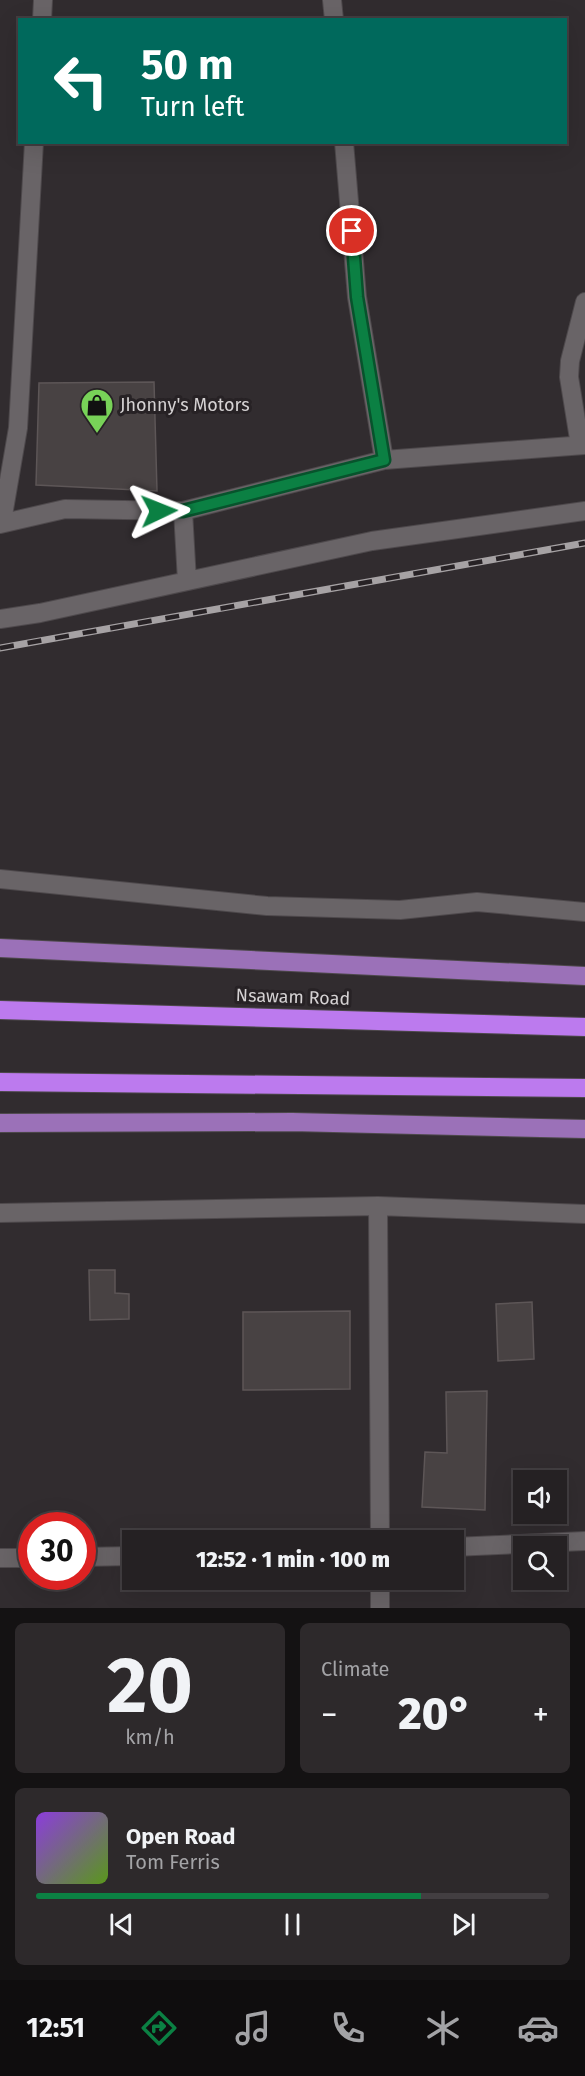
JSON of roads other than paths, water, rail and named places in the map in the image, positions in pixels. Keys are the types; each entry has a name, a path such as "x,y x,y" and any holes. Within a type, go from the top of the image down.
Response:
{"highway":[{"name":"Nsawam Road","path":"0,1010 585,1027"},
{"path":"0,1082 585,1088"}],"main road":[{"path":"0,948 585,976"},
{"path":"0,1123 292,1122 585,1129"}],"street":[{"path":"42,18 43,0"},
{"path":"332,0 334,18"},
{"path":"34,144 18,428 1,523 65,509 183,511 384,460 583,445 569,376 570,361 585,302"},
{"path":"344,144 357,297 384,460"},
{"path":"183,511 187,582"},
{"path":"0,619 187,582 372,541 585,511"},
{"path":"0,879 267,906 400,910 477,902 585,912"},
{"path":"378,1206 380,1530"},
{"path":"0,1213 378,1206 585,1214"},
{"path":"464,1546 585,1541"},
{"path":"96,1557 122,1556"},
{"path":"0,1558 18,1558"},
{"path":"380,1590 380,1608"}],"railway":[{"path":"0,648 585,543"}],"place":[{"name":"Jhonny's Motors","path":"97,434"}]}
